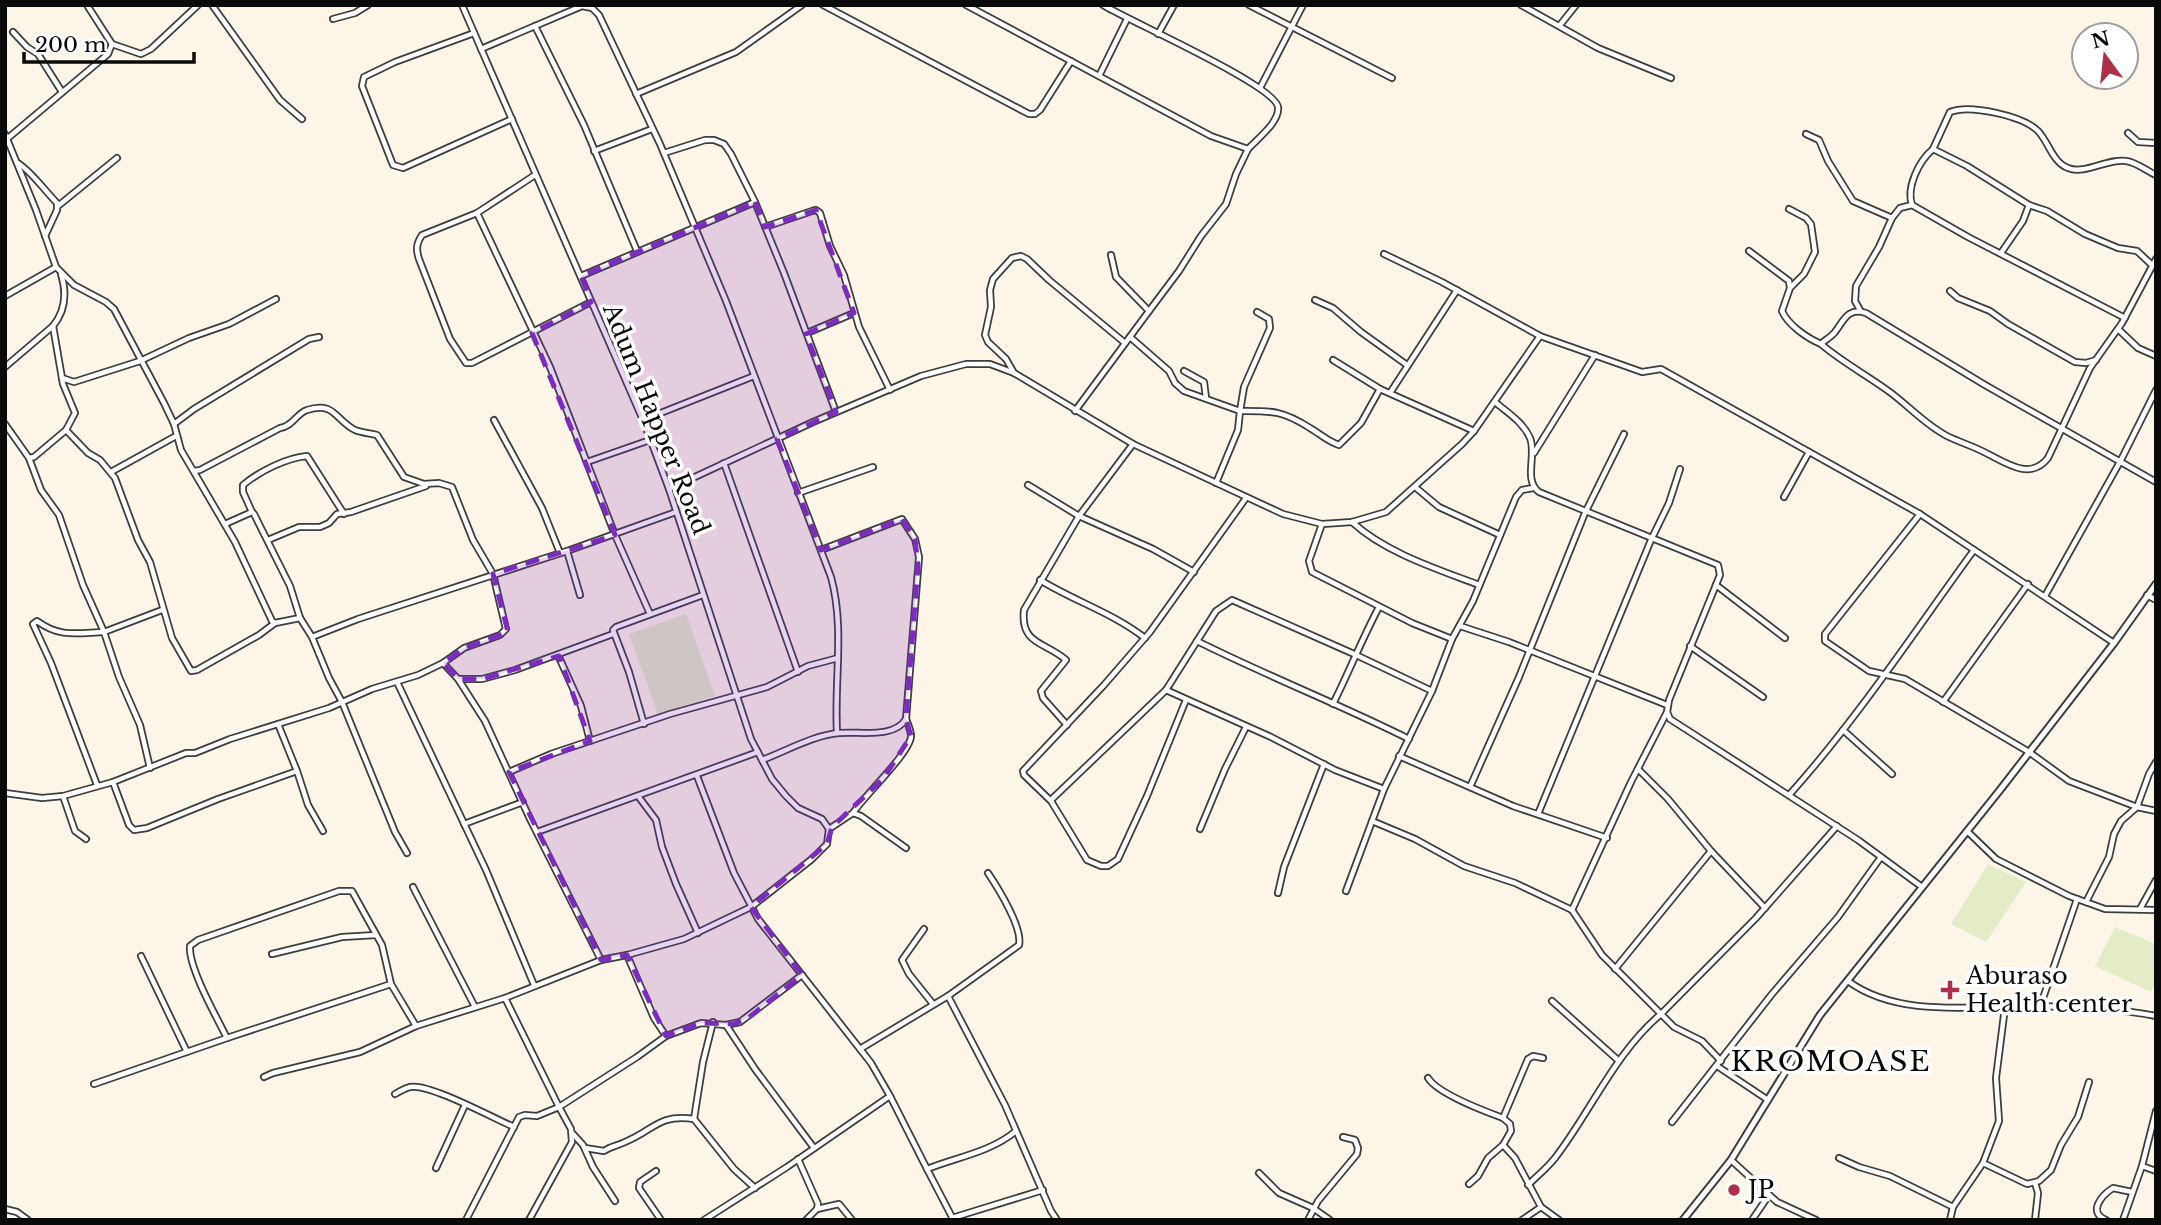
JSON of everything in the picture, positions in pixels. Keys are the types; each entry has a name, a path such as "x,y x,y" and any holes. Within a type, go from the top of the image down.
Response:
{"street":[{"path":"88,5 112,44 136,53 145,53 198,5"},
{"path":"212,5 280,100 302,119"},
{"path":"334,19 349,16 368,5"},
{"name":"Adum Happer Road","path":"462,5 643,420 669,489 751,739 772,779 791,802 822,819 829,829"},
{"path":"636,94 736,52 802,5"},
{"path":"823,5 1029,114 1040,110 1071,61"},
{"path":"966,5 1211,136 1248,149"},
{"path":"1075,411 1226,204 1248,149 1277,115 1278,106 1275,98 1260,88 1103,5"},
{"path":"1158,34 1174,5"},
{"path":"1249,5 1392,78"},
{"path":"1260,88 1303,5"},
{"path":"1521,5 1598,48 1671,78"},
{"path":"1560,25 1576,5"},
{"path":"481,49 582,6 592,8 599,15 664,153 821,550 835,593 839,630 835,693 837,733"},
{"path":"1099,76 1127,19"},
{"path":"535,26 577,109 637,251"},
{"path":"13,32 38,54 62,92"},
{"path":"474,33 405,58 364,77 362,86 393,164 403,168 512,119"},
{"path":"112,44 108,54 6,136 56,267 74,285 114,309 174,424 176,436 236,542 270,618 275,623"},
{"path":"1912,205 1912,182 1924,159 1933,149 1950,112 1958,109 1978,109 2030,124 2045,140 2062,166 2072,170 2126,161 2156,175"},
{"path":"594,151 652,129"},
{"path":"2128,133 2138,142 2156,143"},
{"path":"1806,134 1819,140 1828,161 1853,201 1892,218"},
{"path":"664,153 705,140 714,140 724,145 732,154 755,202 836,412"},
{"path":"1933,149 2085,234 2137,251 2152,265"},
{"path":"45,237 58,206 117,158"},
{"path":"17,162 27,169 58,206"},
{"path":"535,175 477,213 422,235 416,248 450,338 466,363 472,363 591,302"},
{"path":"581,276 755,202"},
{"path":"2125,318 1912,205 1900,208 1892,218 1856,286 1855,301 1860,311 2156,482"},
{"path":"2001,253 2023,221 2029,205"},
{"path":"1789,209 1806,218 1811,224 1815,252 1804,274 1790,288"},
{"path":"765,227 812,211 820,213 844,275 862,334 890,390"},
{"path":"477,213 546,359 615,535 650,614"},
{"path":"1749,251 1789,281 1790,288 1783,311 1785,318 1812,340 1893,394 1901,403 1946,435 2022,470 2043,465 2063,429 2090,368 2125,318 2156,259"},
{"path":"1384,254 1540,336 1642,372 1661,369 1920,514 2114,643"},
{"path":"1111,255 1116,277 1149,311"},
{"path":"1014,373 1006,359 988,342 985,335 993,279 1012,258 1021,256 1027,259 1125,343"},
{"path":"5,296 56,267"},
{"path":"5,367 53,326 62,312 65,300 61,274"},
{"path":"1390,393 1457,290"},
{"path":"1950,291 1958,298 1990,311 2075,362 2097,360"},
{"path":"62,378 74,382 140,361 189,338 229,324 275,299"},
{"path":"1315,300 1334,308 1407,365"},
{"path":"1821,344 1835,332 1846,315 1860,311"},
{"path":"1216,483 1235,439 1244,387 1270,327 1269,319 1257,312"},
{"path":"806,334 854,313"},
{"path":"29,458 34,457 66,430 75,413 62,378 53,326"},
{"path":"2118,329 2138,348 2156,356"},
{"path":"669,489 921,376 966,364 990,364 1014,373 1133,443 1246,498 1283,514 1322,524 1352,523 1386,512 1474,431 1540,336"},
{"path":"1130,337 1169,371 1184,391 1240,411 1277,412 1297,420 1339,445 1365,416 1380,389"},
{"path":"174,424 309,339 319,338"},
{"path":"1533,454 1595,355"},
{"path":"1333,360 1380,389 1474,431"},
{"path":"1184,371 1204,382 1206,398"},
{"path":"643,420 754,376"},
{"path":"2045,596 2121,460 2156,390"},
{"path":"1495,402 1527,431 1532,442 1531,481 1534,488"},
{"path":"194,471 289,426 302,412 324,408 331,410 345,424 358,431 377,435 404,477 431,484"},
{"path":"494,420 542,508 559,553"},
{"path":"5,424 29,458 41,490 58,515 119,677 140,725 150,768"},
{"path":"66,430 111,472 138,540 150,562 172,638 191,671 248,641 275,623 300,618"},
{"path":"1470,787 1530,650 1585,513 1624,434"},
{"path":"111,472 176,436"},
{"path":"587,462 650,440"},
{"path":"1067,725 1043,698 1041,691 1066,660 1029,636 1023,618 1024,610 1079,516 1133,443"},
{"path":"1784,497 1809,452"},
{"path":"344,514 307,456 279,464 243,485 251,512 290,586 300,618 312,637 328,678 342,702 395,832 407,853"},
{"path":"724,463 798,671"},
{"path":"798,493 873,467"},
{"path":"1538,814 1651,540 1669,503 1680,470"},
{"path":"5,793 42,798 63,796 113,782 186,753 195,753 330,708 397,682 443,663 457,652 500,635 506,629 493,574 473,540 452,487 439,482 337,514 329,523 320,527 299,527 268,540"},
{"path":"1028,485 1079,516 1153,549 1194,572"},
{"path":"1415,487 1439,508 1500,535"},
{"path":"1346,891 1384,789 1432,691 1452,639 1479,585 1516,497 1522,490 1534,488 1585,513 1718,565 1720,575 1667,709 1572,910"},
{"path":"1186,700 1118,859 1112,864 1101,866 1087,860 1051,801 1023,771 1145,638 1246,498"},
{"path":"225,524 251,512"},
{"path":"312,637 676,512"},
{"path":"1920,514 1825,634 1825,641 1869,671 1905,679 2029,752 2069,781 2137,807 2156,811"},
{"path":"264,1077 360,1052 416,1026 505,998 601,960 659,947 698,933 751,907 812,859 827,844 829,829 853,813 909,744 911,736 906,719 918,566 915,539 902,519 821,550"},
{"path":"1352,523 1393,549 1479,585"},
{"path":"1322,524 1308,561 1312,572 1452,639"},
{"path":"1790,794 1887,673 1974,550"},
{"path":"567,551 580,595"},
{"path":"1040,580 1058,591 1097,607 1145,638"},
{"path":"1943,702 2028,584"},
{"path":"1683,1220 1731,1160 1820,1015 1968,831 2114,643 2156,584"},
{"path":"1716,585 1785,638"},
{"path":"458,678 482,679 558,655 613,634 616,627 703,594"},
{"path":"2147,595 2156,600"},
{"path":"1051,801 1166,690 1216,611 1232,600 1432,691"},
{"path":"1333,704 1354,654 1379,606"},
{"path":"97,785 51,663 33,624 37,621 48,629 64,634 104,632 162,610"},
{"path":"1460,626 1596,676 1667,709 1670,719 1677,724 1837,825 1922,887"},
{"path":"613,634 629,672 644,724"},
{"path":"1196,641 1409,739"},
{"path":"1690,646 1763,697"},
{"path":"558,655 581,706 590,741"},
{"path":"509,772 590,741 767,687 808,666 838,658"},
{"path":"443,663 458,678 485,721 601,960"},
{"path":"397,682 464,824 534,985"},
{"path":"1166,690 1384,789"},
{"path":"762,760 837,733 897,728 906,719"},
{"path":"278,724 308,805 323,831"},
{"path":"1200,829 1246,727"},
{"path":"1843,730 1892,774"},
{"path":"537,832 758,752"},
{"path":"1399,756 1538,814 1607,838"},
{"path":"2086,902 2109,858 2114,834 2121,821 2137,807 2156,762"},
{"path":"1278,893 1284,867 1324,764"},
{"path":"1638,769 1765,908"},
{"path":"113,782 129,825 134,830 140,830 297,771"},
{"path":"696,776 734,873 751,907 776,944 860,1049 890,1096 953,1219 1043,1190"},
{"path":"63,796 75,831 86,839"},
{"path":"638,796 656,820 662,847 698,933"},
{"path":"464,824 523,802"},
{"path":"853,813 906,848"},
{"path":"1373,821 1415,839 1464,866 1515,883 1572,910 1592,943 1615,969 1674,1027 1702,1041 1721,1061"},
{"path":"1528,1185 1556,1157 1635,1039 1702,975 1837,825"},
{"path":"1968,831 1996,859 2077,899 2105,909 2156,910"},
{"path":"1615,969 1711,851"},
{"path":"1672,1122 1838,916 1881,857"},
{"path":"860,1049 947,996 1015,950 1021,942 1004,901 988,873"},
{"path":"2139,910 2156,880"},
{"path":"413,887 475,1007"},
{"path":"228,1038 197,975 189,950 194,942 340,891 352,891 386,956 391,984 416,1026"},
{"path":"2040,1007 2077,899"},
{"path":"924,929 902,960 909,974 933,1004"},
{"path":"272,954 342,937 376,935"},
{"path":"627,955 654,1018 666,1036"},
{"path":"141,956 187,1052"},
{"path":"466,1220 519,1117 537,1116 559,1107 666,1036 701,1023 726,1025 748,1018 802,975"},
{"path":"1849,981 1878,999 1900,1004 2111,1010 2156,1016"},
{"path":"93,1084 391,984"},
{"path":"947,996 1016,1131 1057,1220"},
{"path":"505,998 572,1133 585,1148 593,1167 615,1201"},
{"path":"1552,1001 1619,1061"},
{"path":"1950,1220 1953,1207 1983,1163 2000,1114 1996,1078 2006,1007"},
{"path":"694,1119 703,1062 713,1022"},
{"path":"726,1025 814,1148"},
{"path":"1503,1118 1528,1059 1533,1056 1543,1058"},
{"path":"1717,1066 1769,1101"},
{"path":"1428,1078 1436,1087 1503,1118 1511,1127 1503,1145 1488,1158 1478,1176 1469,1184"},
{"path":"1983,1163 2018,1181 2035,1183 2051,1170 2061,1145 2078,1117 2089,1082"},
{"path":"395,1094 410,1087 419,1087 451,1098 514,1127"},
{"path":"704,1220 798,1160 890,1096"},
{"path":"436,1168 465,1105"},
{"path":"2123,1220 2142,1166 2156,1111"},
{"path":"585,1148 604,1152 667,1119 694,1119 734,1169 755,1188"},
{"path":"927,1169 990,1148 1016,1131"},
{"path":"529,1220 572,1142 572,1133"},
{"path":"1308,1220 1313,1208 1357,1154 1358,1145 1355,1140 1343,1137"},
{"path":"1503,1145 1515,1158 1541,1207 1559,1220"},
{"path":"1839,1158 1890,1176 1953,1207"},
{"path":"798,1160 818,1204 817,1209"},
{"path":"1731,1160 1777,1202 1816,1220"},
{"path":"2142,1166 2156,1171"},
{"path":"656,1171 640,1182 639,1188 661,1220"},
{"path":"1259,1173 1279,1193 1313,1208 1330,1220"},
{"path":"2035,1183 2038,1193 2035,1220"},
{"path":"2106,1220 2097,1214 2097,1206 2105,1193 2113,1188 2132,1192"},
{"path":"1753,1219 1769,1195"},
{"path":"806,1220 817,1209 839,1204 852,1220"},
{"path":"1522,1220 1541,1207"},
{"path":"5,1209 17,1212 28,1220"}],"highlighted area":[{"path":"755,202 765,227 816,210 854,313 806,334 836,412 777,439 821,550 902,519 915,539 918,566 906,719 911,736 883,779 832,827 827,844 751,907 802,975 748,1018 734,1024 701,1023 666,1036 627,955 601,960 509,772 590,741 559,656 482,679 458,679 443,663 464,648 508,632 493,574 615,535 532,333 591,302 581,276 637,251"}],"green space":[{"path":"686,614 715,696 658,714 629,634"},
{"path":"1988,864 2026,882 1986,942 1951,924"},
{"path":"2115,927 2156,944 2156,981 2151,992 2095,966"}],"place":[{"name":"Aburaso Health center","path":"1950,990"},
{"name":"JP","path":"1734,1190"}],"district":[{"name":"KROMOASE","path":"1831,1061"}]}
